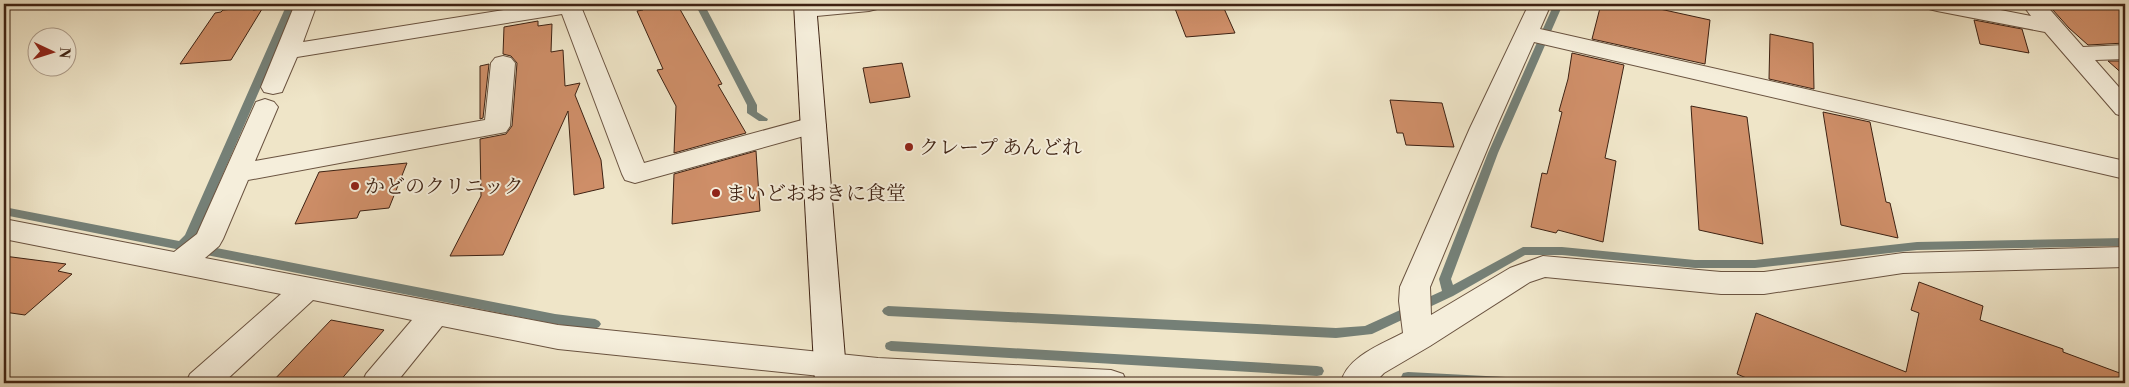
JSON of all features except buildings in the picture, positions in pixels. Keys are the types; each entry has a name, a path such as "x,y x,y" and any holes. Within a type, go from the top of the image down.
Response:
{"street":[{"path":"192,254 208,239 289,51 306,4"},
{"path":"830,374 805,7 870,4"},
{"path":"1417,320 1415,287 1437,232 1536,36 1540,4"},
{"path":"1937,4 2053,27"},
{"path":"2033,4 2125,109"},
{"path":"289,51 570,5 635,174 813,126"},
{"path":"1536,36 2125,170"},
{"path":"2078,54 2125,52"},
{"path":"237,172 497,126 503,63"},
{"path":"4,229 192,254 306,288 558,337 830,374 888,371 1111,383"},
{"path":"1357,383 1358,379 1372,364 1417,320 1543,266 1721,283 1764,283 1904,263 2125,257"},
{"path":"202,383 306,288"},
{"path":"378,383 435,313"}],"waterway":[{"path":"183,245 190,236 292,4"},
{"path":"699,4 752,105 752,113 763,119"},
{"path":"1449,293 1445,279 1493,153 1558,4"},
{"path":"4,211 555,319 595,324"},
{"path":"1449,293 1523,251 1562,251 1695,264 1755,264 1917,246 2125,242"},
{"path":"888,311 1336,333 1367,331 1449,293"},
{"path":"891,346 1317,371"},
{"path":"1408,377 1525,383"}],"place":[{"name":"クレープ あんどれ","path":"909,147"},
{"name":"かどのクリニック","path":"355,186"},
{"name":"まいどおおきに食堂","path":"716,193"}]}
